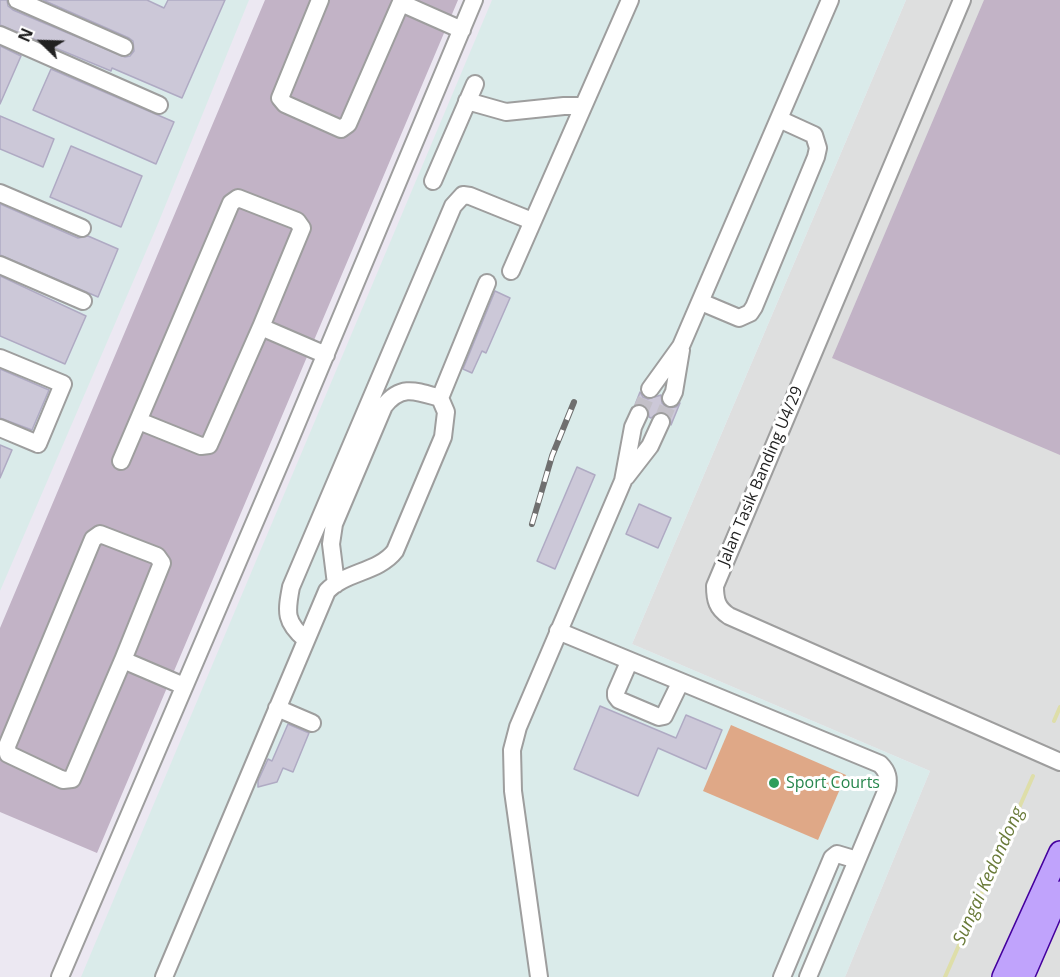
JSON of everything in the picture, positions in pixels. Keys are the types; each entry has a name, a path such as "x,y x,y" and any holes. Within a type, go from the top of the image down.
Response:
{"main road":[{"path":"1003,977 1060,852"},
{"path":"1023,977 1060,892"}],"street":[{"path":"17,0 124,47"},
{"path":"320,0 280,98 285,104 341,129 348,124 401,2 462,30"},
{"path":"60,977 326,355 474,0"},
{"path":"511,271 630,0"},
{"path":"650,389 681,346 830,0"},
{"name":"Jalan Tasik Banding U4/29","path":"962,0 715,586 715,595 721,611 729,616 1060,762"},
{"path":"0,35 159,105"},
{"path":"433,181 475,84"},
{"path":"467,101 506,112 582,106"},
{"path":"701,302 739,318 750,314 754,307 818,148 814,135 780,119"},
{"path":"0,193 82,228"},
{"path":"306,640 292,628 288,618 291,587 453,206 463,195 470,196 532,221"},
{"path":"121,461 231,203 238,198 297,221 302,228 209,445 201,446 139,421"},
{"path":"0,265 83,301"},
{"path":"164,977 327,591 336,584 386,560 395,551 443,437 446,412 440,398 488,283"},
{"path":"261,327 326,355"},
{"path":"671,398 674,392 681,346"},
{"path":"0,358 63,384 38,444 0,428"},
{"path":"336,584 331,544 334,524 384,406 391,396 408,390 440,398"},
{"path":"539,977 513,791 512,750 518,727 622,481 633,428 639,414"},
{"path":"622,481 650,446 661,423"},
{"path":"100,534 157,556 162,563 123,660 72,779 63,780 8,754 7,746 11,735 93,539 100,534"},
{"path":"558,631 880,764 885,769 889,780 887,789 808,977"},
{"path":"123,660 184,686"},
{"path":"629,662 616,696 619,700 659,717 664,716 680,682"},
{"path":"277,708 312,723"},
{"path":"782,977 832,858 837,854 857,860"}],"shaded area":[{"path":"0,0 249,0 157,226 0,591"},
{"path":"265,0 458,0 97,853 0,812 0,628"},
{"path":"492,0 906,0 632,644 930,771 845,977 81,977"},
{"path":"906,0 1060,0 1060,977 845,977 930,771 632,644"},
{"path":"984,0 1060,0 1060,455 832,358"},
{"name":"Sport Courts","path":"731,725 846,775 818,840 703,791"}],"building":[{"path":"0,0 7,0 8,6 13,10 125,57 130,56 134,51 133,41 129,38 43,0 147,0 164,8 168,0 225,0 182,98 0,25"},
{"path":"0,46 21,56 0,104"},
{"path":"51,69 174,122 156,164 33,110"},
{"path":"0,116 54,139 43,167 0,149"},
{"path":"71,146 142,176 121,227 50,197"},
{"path":"0,204 78,238 88,236 118,249 98,297 0,255"},
{"path":"0,276 86,316 65,364 0,336"},
{"path":"495,291 510,298 486,353 482,351 472,373 463,369"},
{"path":"0,369 49,390 32,430 0,418"},
{"path":"640,392 648,399 661,395 662,403 667,408 676,407 680,403 671,425 670,416 666,413 659,412 651,418 648,408 644,405 635,405"},
{"path":"0,445 12,450 0,478"},
{"path":"577,467 595,475 555,569 537,561"},
{"path":"639,504 671,518 658,548 626,534"},
{"path":"600,706 676,738 686,715 722,730 706,769 658,748 638,796 574,769"},
{"path":"288,724 309,733 293,772 283,768 277,782 258,787 258,781 268,759 272,761"}],"waterway":[{"name":"Sungai Kedondong","path":"1054,721 1060,707"},
{"name":"Sungai Kedondong","path":"945,977 1033,776"}],"tunnel":[{"path":"639,414 650,389"},
{"path":"661,422 671,398"}],"railway":[{"path":"532,524 552,456 574,402"}],"place":[{"name":"Sport Courts","path":"774,783"}]}
